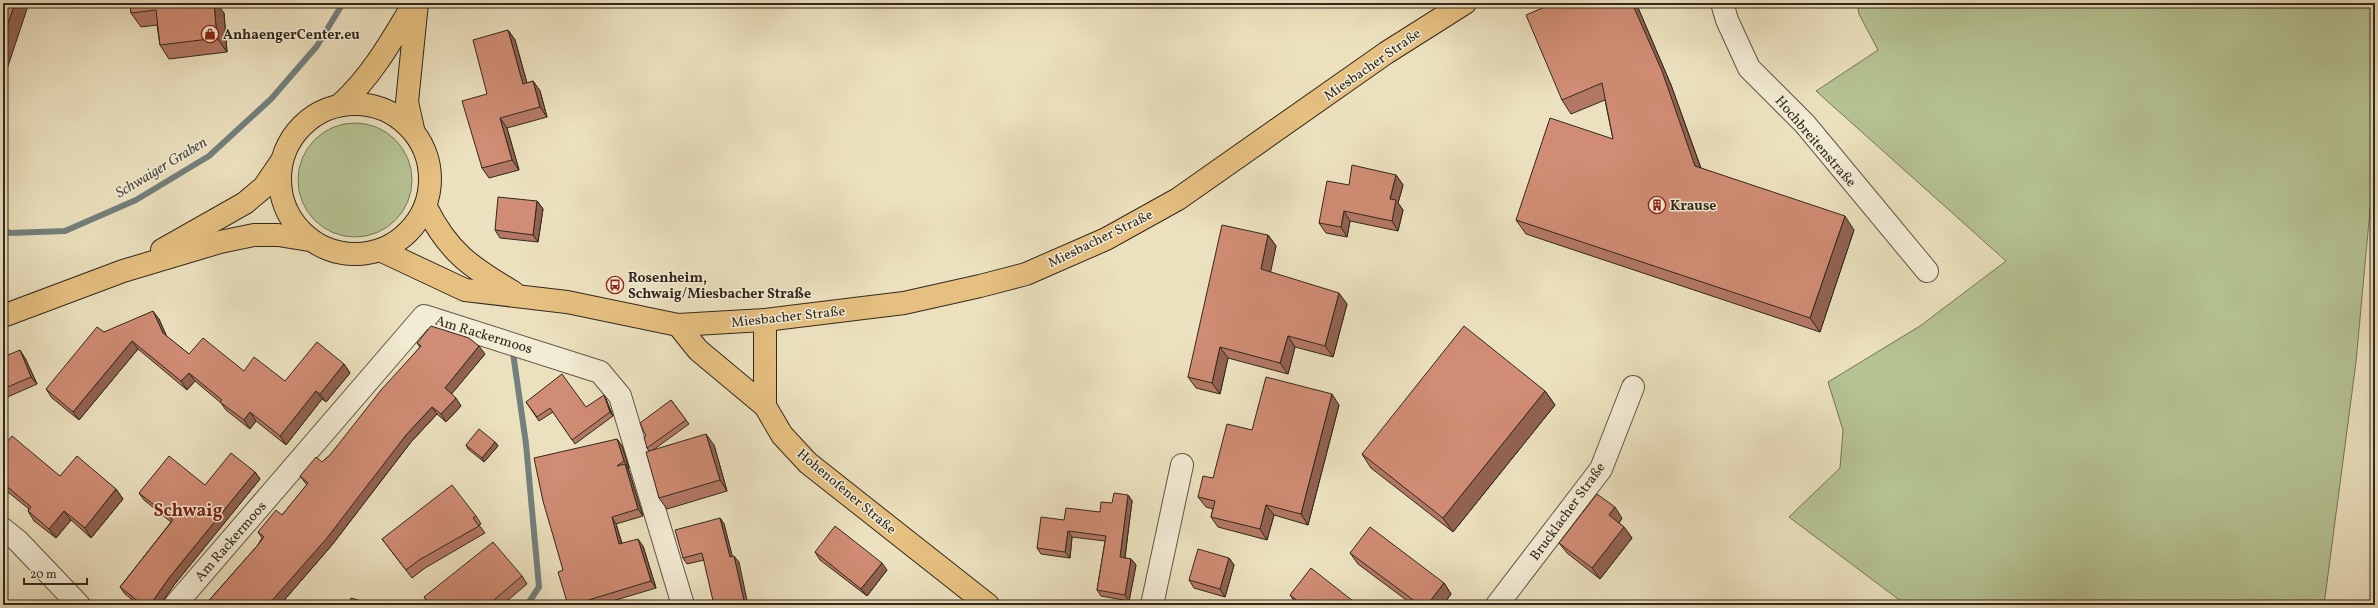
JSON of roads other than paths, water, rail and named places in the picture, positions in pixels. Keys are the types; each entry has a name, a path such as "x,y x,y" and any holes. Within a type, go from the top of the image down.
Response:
{"main road":[{"path":"340,105 358,88 383,56 414,3"},
{"path":"3,316 123,271 220,242 254,235 278,235 309,240 332,252 357,255 382,250 400,240 416,226 426,208 432,180 427,153 413,129 407,102 417,3"},
{"name":"Miesbacher Straße","path":"382,250 465,290 567,302 678,325 765,320 904,303 980,286 1026,274 1106,239 1178,199 1386,53 1465,3"},
{"path":"123,271 244,203 264,187 281,162 293,136 313,116 340,105 367,104 392,112 413,129"},
{"path":"281,162 280,191 285,205 290,218 309,240"},
{"name":"Miesbacher Straße","path":"426,208 436,227 448,244 474,268 520,296"},
{"path":"765,320 765,406"},
{"path":"678,325 698,350 765,406"},
{"name":"Hohenofener Straße","path":"765,406 782,435 808,463 988,605"}],"street":[{"name":"Hochbreitenstraße","path":"1722,3 1727,20 1749,68 1805,124 1927,271"},
{"name":"Am Rackermoos","path":"175,605 424,316 600,372 620,396 683,605"},
{"name":"Brucklacher Straße","path":"1497,605 1601,469 1632,388"},
{"path":"1152,605 1182,465"},
{"path":"3,529 18,541 79,605"}],"waterway":[{"name":"Schwaiger Graben","path":"3,229 10,233 65,231 136,200 209,156 271,99 317,46 343,3"},
{"path":"513,353 526,444 539,587 527,605"}],"place":[{"name":"AnhaengerCenter.eu","path":"210,34"},
{"name":"Krause","path":"1657,205"},
{"name":"Rosenheim, Schwaig/Miesbacher Straße","path":"615,285"}],"district":[{"name":"Schwaig","path":"188,510"}]}
